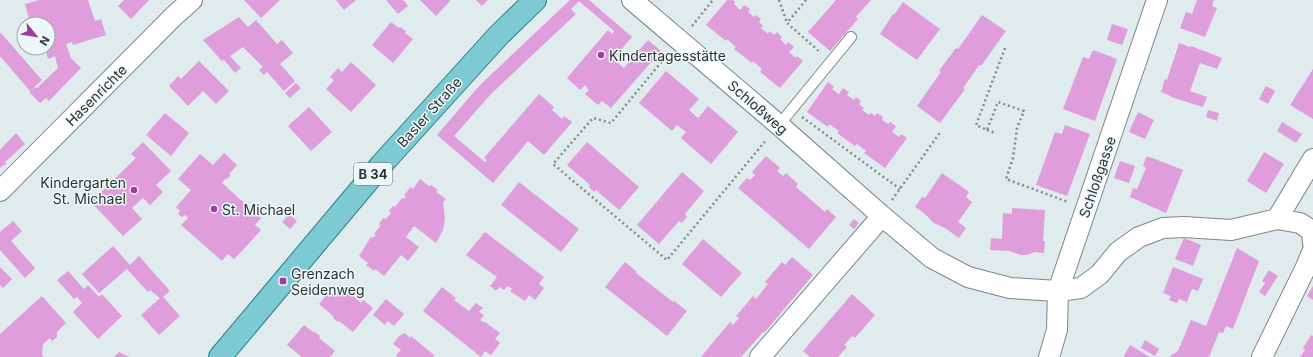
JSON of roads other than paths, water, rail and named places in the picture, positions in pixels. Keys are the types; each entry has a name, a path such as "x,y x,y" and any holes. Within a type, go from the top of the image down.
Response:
{"main road":[{"name":"Basler Straße","path":"220,357 382,164 498,36 535,0"}],"street":[{"name":"Hasenrichte","path":"0,191 174,16 192,0"},
{"name":"Schloßweg","path":"632,0 779,125 884,211 932,258 968,277 1010,288 1058,291 1081,288 1100,274 1118,252 1139,236 1163,228 1184,227 1231,230 1277,219"},
{"name":"Schloßgasse","path":"1049,357 1057,330 1058,291 1157,0"},
{"path":"1313,159 1277,219 1300,223 1312,231 1313,243"},
{"path":"760,357 884,211"},
{"path":"1262,357 1313,250"}],"lane":[{"path":"779,125 851,37"}],"place":[{"name":"Kindertagesstätte","path":"601,55"},
{"name":"Kindergarten St. Michael","path":"134,190"},
{"name":"St. Michael","path":"214,209"},
{"name":"Grenzach Seidenweg","path":"283,281"}]}
